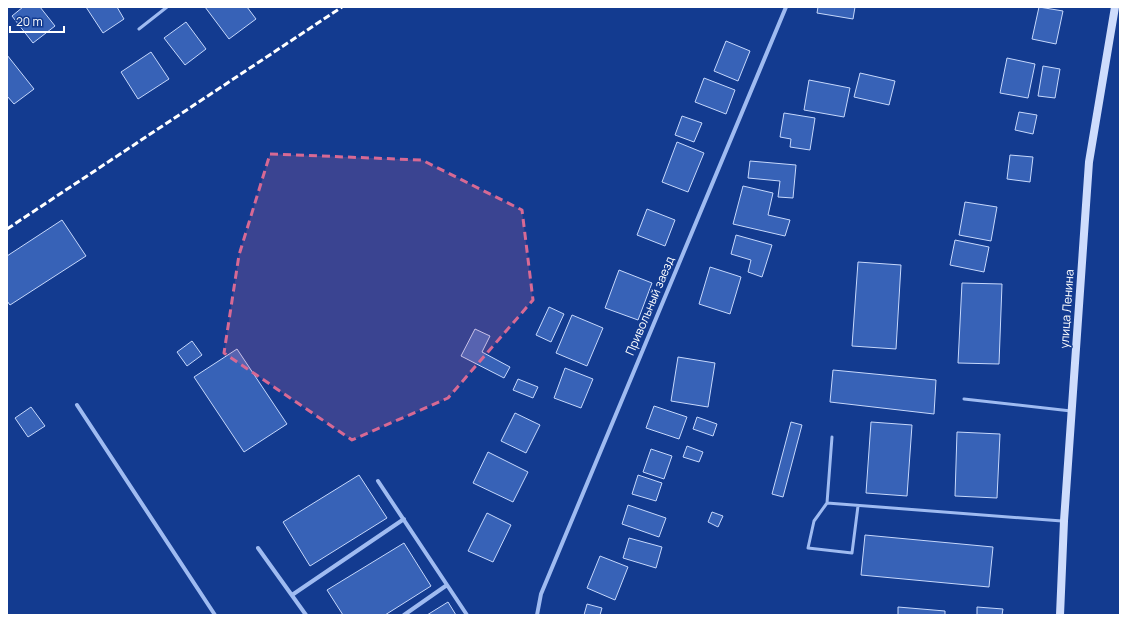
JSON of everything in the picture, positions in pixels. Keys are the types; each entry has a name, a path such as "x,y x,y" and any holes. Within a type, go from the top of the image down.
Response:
{"main road":[{"name":"улица Ленина","path":"1060,615 1064,521 1089,162 1115,7"}],"street":[{"name":"Привольный заезд","path":"537,615 541,594 786,7"},
{"path":"77,405 215,615"},
{"path":"378,481 467,615"},
{"path":"292,595 404,520"},
{"path":"258,548 306,615"},
{"path":"404,615 447,585"}],"lane":[{"path":"139,29 167,7"},
{"path":"964,399 1072,411"},
{"path":"832,437 827,503 814,521 808,548 852,553 858,506"},
{"path":"827,503 1064,521"}],"highlighted area":[{"path":"270,154 422,160 522,210 533,300 448,398 352,440 224,353 239,255"}],"building":[{"path":"23,7 40,7 55,26 33,43 12,16"},
{"path":"86,7 117,7 124,19 103,33"},
{"path":"205,7 247,7 256,19 229,39"},
{"path":"818,7 855,7 853,19 817,13"},
{"path":"1039,7 1063,11 1056,44 1032,39"},
{"path":"186,22 206,49 185,65 164,38"},
{"path":"726,41 750,51 738,81 714,71"},
{"path":"151,52 169,79 138,99 121,72"},
{"path":"7,55 34,89 14,104 7,96"},
{"path":"1007,58 1035,64 1028,98 1000,93"},
{"path":"1043,66 1060,69 1055,98 1038,96"},
{"path":"860,73 895,81 889,105 854,97"},
{"path":"704,78 735,90 726,114 695,102"},
{"path":"809,80 850,88 844,117 804,110"},
{"path":"1019,112 1037,115 1033,134 1015,130"},
{"path":"784,113 815,118 810,150 790,147 791,139 780,137"},
{"path":"682,116 702,123 694,142 675,135"},
{"path":"677,142 704,153 688,192 662,182"},
{"path":"1010,155 1033,157 1030,182 1007,179"},
{"path":"750,161 796,165 793,198 778,197 780,181 748,178"},
{"path":"743,186 773,193 768,215 790,220 785,236 733,224"},
{"path":"965,202 997,207 991,241 959,235"},
{"path":"647,209 675,220 665,246 637,235"},
{"path":"62,220 86,256 10,305 7,301 7,256"},
{"path":"736,235 772,245 762,277 748,272 751,260 731,254"},
{"path":"955,240 989,247 984,272 950,265"},
{"path":"858,262 901,265 896,349 852,346"},
{"path":"710,267 741,277 730,314 699,304"},
{"path":"619,270 652,283 638,320 605,308"},
{"path":"962,283 1002,284 999,364 958,363"},
{"path":"549,307 564,314 551,342 536,335"},
{"path":"572,315 603,328 587,366 556,353"},
{"path":"475,329 490,336 482,352 510,367 504,378 461,356"},
{"path":"192,341 202,355 187,366 177,352"},
{"path":"237,349 287,424 244,452 194,377"},
{"path":"678,357 715,363 708,407 671,401"},
{"path":"565,368 593,379 581,408 554,398"},
{"path":"833,370 936,380 934,414 830,402"},
{"path":"518,379 538,387 533,398 513,390"},
{"path":"654,406 687,417 679,439 646,428"},
{"path":"31,407 45,426 28,437 15,418"},
{"path":"515,413 540,425 526,453 501,441"},
{"path":"697,417 717,424 713,436 693,429"},
{"path":"791,422 802,425 783,497 772,494"},
{"path":"871,422 912,425 907,496 866,493"},
{"path":"957,432 1000,434 997,498 955,496"},
{"path":"687,446 703,452 699,462 683,457"},
{"path":"651,449 672,456 664,479 643,472"},
{"path":"488,452 528,472 513,502 473,483"},
{"path":"359,475 387,518 310,566 283,522"},
{"path":"638,475 662,483 656,501 632,494"},
{"path":"628,505 666,518 659,537 622,524"},
{"path":"712,512 723,516 718,527 708,522"},
{"path":"487,513 511,525 493,562 468,551"},
{"path":"865,535 993,547 989,587 861,575"},
{"path":"629,538 662,547 656,568 623,558"},
{"path":"404,543 431,586 385,615 343,615 327,590"},
{"path":"600,556 628,567 615,600 587,588"},
{"path":"448,602 456,615 427,615"},
{"path":"587,604 602,608 600,615 584,615"},
{"path":"898,607 945,611 945,615 898,615"},
{"path":"977,607 1003,609 1002,615 977,615"}],"railway":[{"path":"7,229 342,7"}]}
